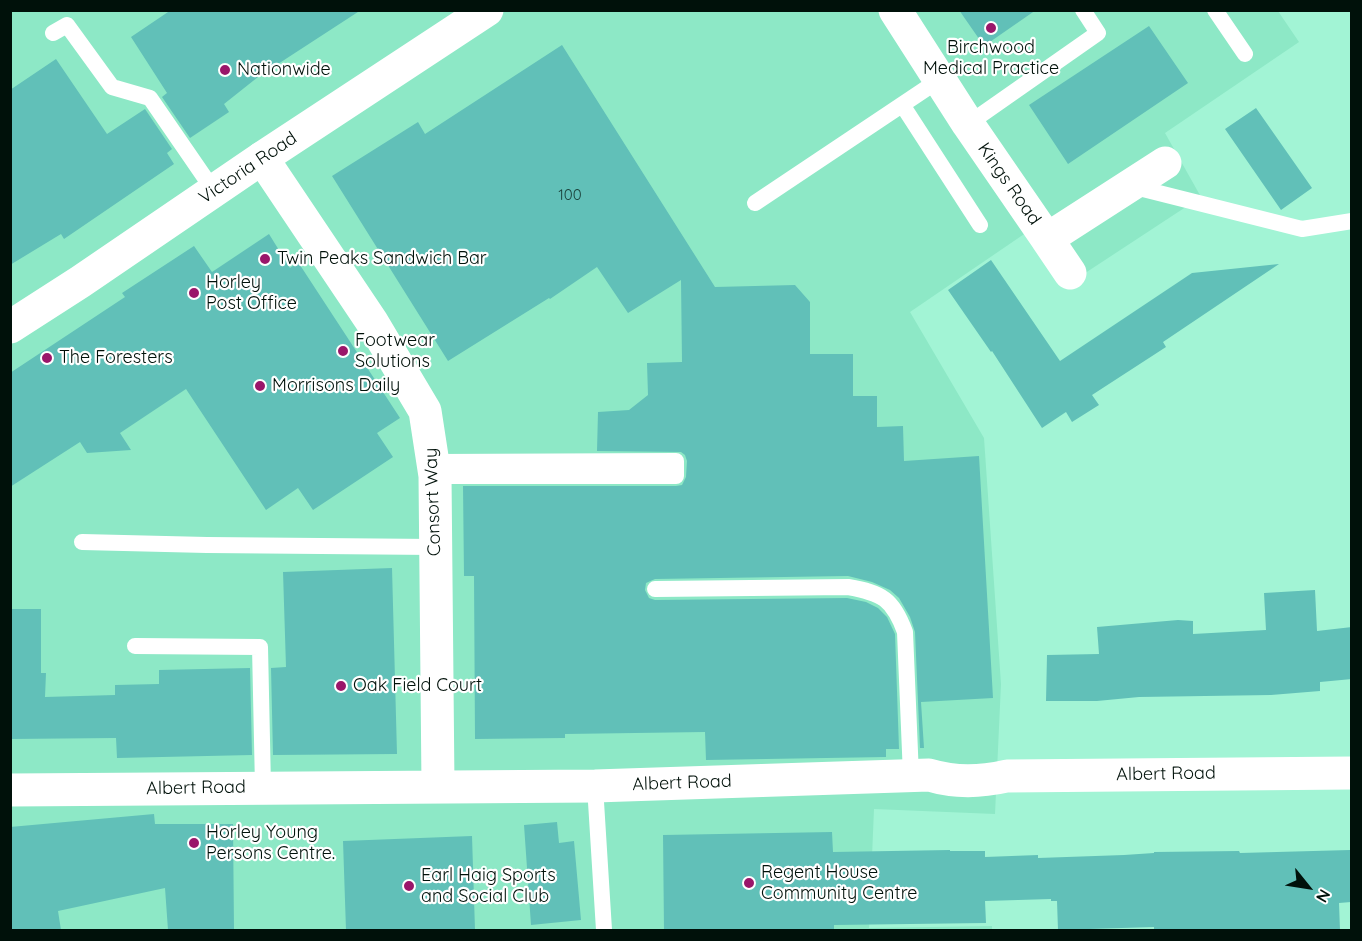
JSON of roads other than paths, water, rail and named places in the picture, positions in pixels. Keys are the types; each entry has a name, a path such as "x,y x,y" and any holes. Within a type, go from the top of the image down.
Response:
{"street":[{"name":"Victoria Road","path":"10,327 488,10"},
{"name":"Kings Road","path":"895,10 968,124 1047,239 1165,163"},
{"name":"Consort Way","path":"262,158 372,322 425,411 435,469 438,786"},
{"path":"1047,239 1071,273"},
{"name":"Albert Road","path":"10,790 595,786 920,775 948,781 982,781 1007,776 1352,773"}],"lane":[{"path":"968,124 1098,33 1083,10"},
{"path":"1215,10 1245,54"},
{"path":"53,33 67,25 112,87 150,98 214,191"},
{"path":"755,203 939,80"},
{"path":"903,106 980,225"},
{"path":"1130,186 1302,229 1352,220"},
{"path":"676,461 676,476 435,469 676,461"},
{"path":"82,542 435,548"},
{"path":"655,589 848,587 872,591 890,603 899,616 905,632 920,775"},
{"path":"135,646 260,647 263,787"},
{"path":"595,786 604,930"}],"place":[{"name":"Birchwood Medical Practice","path":"991,28"},
{"name":"Nationwide","path":"225,70"},
{"name":"Twin Peaks Sandwich Bar","path":"265,259"},
{"name":"Horley Post Office","path":"194,293"},
{"name":"Footwear Solutions","path":"343,351"},
{"name":"The Foresters","path":"47,358"},
{"name":"Morrisons Daily","path":"260,386"},
{"name":"Oak Field Court","path":"341,686"},
{"name":"Horley Young Persons Centre.","path":"194,843"},
{"name":"Regent House Community Centre","path":"749,883"},
{"name":"Earl Haig Sports and Social Club","path":"409,886"}]}
